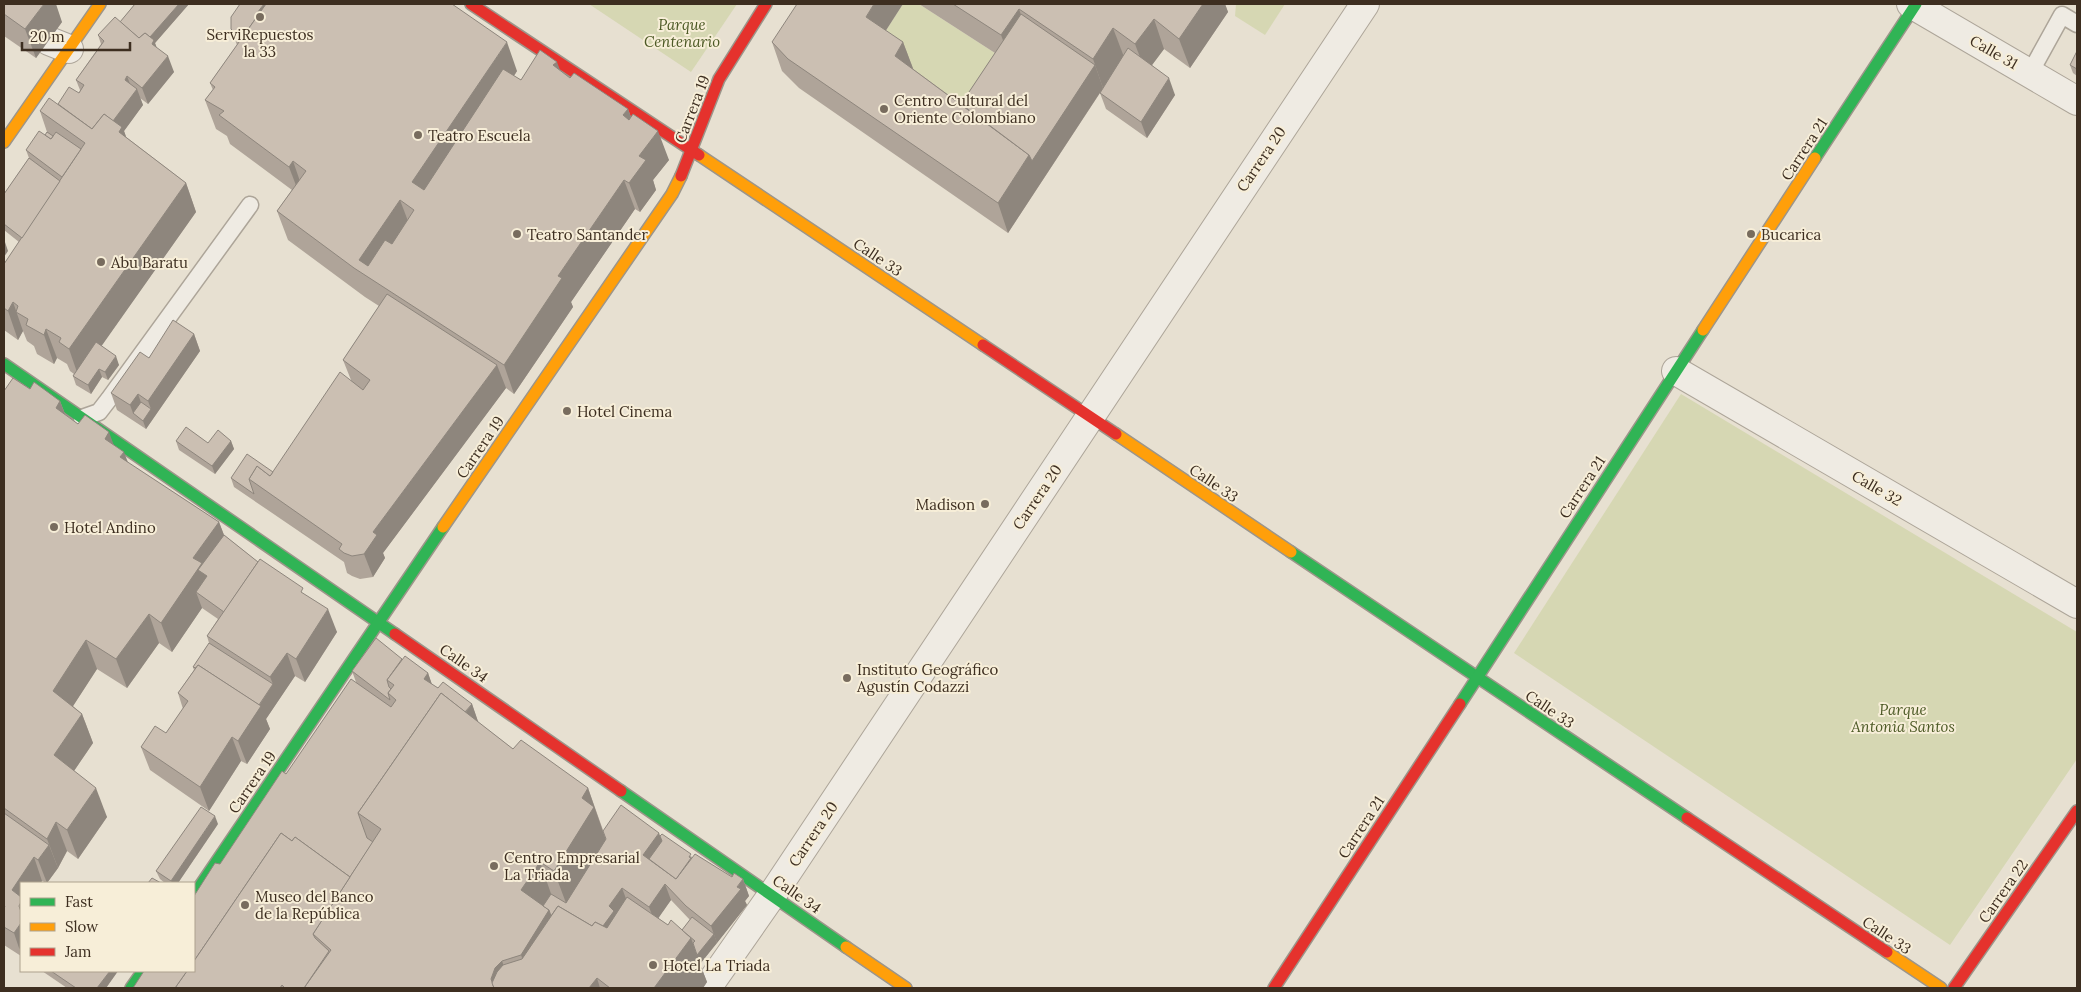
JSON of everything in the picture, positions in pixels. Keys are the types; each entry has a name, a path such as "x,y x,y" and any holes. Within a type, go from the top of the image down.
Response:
{"street":[{"path":"4,142 100,4"},
{"name":"Calle 33","path":"471,4 692,150 1941,988"},
{"name":"Carrera 19","path":"195,894 378,622 672,194 692,150 723,70 766,4"},
{"name":"Carrera 20","path":"707,988 772,895 1365,4"},
{"name":"Calle 31","path":"1914,4 2077,101"},
{"name":"Carrera 21","path":"1274,988 1914,4"},
{"path":"4,7 49,41 69,49"},
{"name":"Calle 34","path":"4,364 906,988"},
{"name":"Calle 32","path":"1676,371 2077,604"},
{"path":"181,521 197,497"},
{"name":"Carrera 22","path":"1954,988 2077,812"},
{"path":"131,988 142,972"}],"lane":[{"path":"2030,73 2062,15 2077,24"},
{"path":"82,418 99,412 250,205"},
{"path":"455,696 466,683"}],"green space":[{"name":"Parque Centenario","path":"589,4 737,4 691,72"},
{"path":"903,4 919,4 1012,64 967,130 876,46"},
{"path":"1236,4 1285,4 1265,35 1235,16"},
{"name":"Parque Antonia Santos","path":"1681,394 2077,632 2077,759 1950,945 1514,653"}],"building":[{"path":"4,4 44,4 25,29 4,14"},
{"path":"135,4 179,4 150,37 145,33 139,38 120,22"},
{"path":"240,4 264,4 247,31 242,34 236,34 231,29 231,17"},
{"path":"266,4 452,4 507,42 412,182 424,190 503,69 521,80 540,50 557,62 553,65 570,78 574,73 628,109 623,115 629,120 633,114 658,131 639,156 646,160 629,183 624,180 558,276 562,278 504,365 354,268 277,211 306,171 293,161 289,167 219,115 224,111 205,100 215,87 210,83","holes":["400,200 414,210 392,244 385,240 368,266 359,260"]},
{"name":"Centro Cultural del Oriente Colombiano","path":"797,4 874,4 866,17 903,42 895,56 1029,155 998,203 788,59 772,42"},
{"path":"953,4 1203,4 1179,39 1154,19 1135,44 1113,28 1093,59 1019,9 1001,35"},
{"path":"1021,14 1095,65 1032,161 1029,155 961,104"},
{"path":"115,17 139,38 145,33 154,40 152,44 168,56 142,88 127,76 125,80 137,89 113,121 104,114 92,129 58,104 69,87 79,93 84,85 76,80 104,41 98,35"},
{"path":"1128,48 1169,78 1141,122 1100,93"},
{"path":"2077,51 2077,69 2070,65"},
{"path":"49,98 92,129 104,114 122,127 119,132 186,183 69,349 59,342 61,338 46,329 44,335 26,325 28,319 16,312 18,306 13,302 8,311 4,308 4,264 85,143 40,111"},
{"path":"39,131 51,139 56,132 81,149 62,177 26,150"},
{"path":"47,132 53,136 51,139 45,135"},
{"path":"29,158 60,181 22,238 4,224 4,194"},
{"path":"387,294 497,365 373,532 377,535 364,554 352,556 339,549 342,544 249,479 257,466 270,476 340,372 363,390 370,380 343,360"},
{"path":"173,320 194,334 148,401 138,394 130,405 111,393 140,352 149,358"},
{"path":"96,342 116,356 105,372 99,369 88,385 73,376"},
{"path":"13,378 30,389 34,382 60,401 56,408 78,424 85,415 109,432 105,439 124,452 120,457 219,522 193,558 202,563 161,623 149,614 116,659 86,640 53,691 82,714 54,755 96,788 67,830 56,822 47,839 4,808 4,391"},
{"path":"141,402 151,409 143,421 133,413"},
{"path":"186,427 208,443 218,430 231,441 212,466 176,441"},
{"path":"247,454 273,472 270,476 257,466 249,479 254,494 231,478"},
{"path":"224,535 258,562 224,612 196,592 207,576 198,570"},
{"path":"260,559 303,588 301,592 328,609 296,659 287,653 270,677 207,636"},
{"path":"376,638 402,659 387,680 391,689 388,693 390,700 352,671"},
{"path":"209,643 273,684 259,705 198,665 196,668 193,667"},
{"path":"405,656 428,673 424,679 438,688 443,682 472,704 465,712 441,693 358,813 367,838 373,842 350,877 295,837 292,841 281,833 195,960 195,894 215,863 220,864 282,771 286,774 351,679 391,707 396,700 388,693 394,685 387,680"},
{"path":"198,665 261,706 238,741 232,737 200,787 141,747 155,726 166,733 188,701 178,693"},
{"name":"Centro Empresarial La Triada","path":"441,693 513,749 521,740 588,788 582,798 594,807 554,871 540,862 521,890 549,910 521,955 502,961 495,968 491,979 494,988 304,988 331,950 313,934 381,829 358,813"},
{"path":"621,805 659,833 643,855 676,879 695,854 732,877 734,873 743,879 737,887 741,889 711,926 686,906 665,884 649,907 622,888 609,906 614,911 603,926 595,922 592,926 558,906 551,916 549,910 543,906 551,894 566,903 606,839 603,831"},
{"path":"201,807 215,816 171,881 156,871"},
{"path":"4,813 49,845 38,860 34,857 12,890 20,896 20,924 14,933 4,927"},
{"path":"281,833 292,841 295,837 350,877 313,934 329,951 304,988 285,988 282,985 280,988 175,988 186,972 195,972 195,960"},
{"path":"662,834 691,854 689,857 691,858 676,879 649,859 662,841 660,836"},
{"path":"152,878 159,882 149,882"},
{"path":"627,897 668,925 671,920 691,938 654,988 610,988 597,978 589,988 494,988 492,983 497,972 503,965 522,959 558,906 592,926 595,922 607,928"},
{"path":"692,917 714,934 697,955 693,943 695,941 682,930"},
{"path":"52,972 109,972 97,988 76,988"},
{"path":"143,972 186,972 175,988 133,988"}],"traffic: fast":[{"path":"1815,158 1916,4"},
{"path":"1460,704 1703,330"},
{"path":"4,364 395,634"},
{"path":"195,894 443,527"},
{"path":"1291,552 1687,818"},
{"path":"621,791 846,947"},
{"path":"131,988 142,972"}],"traffic: slow":[{"path":"4,142 100,4"},
{"path":"699,155 983,345"},
{"path":"1703,330 1815,158"},
{"path":"443,527 672,194 681,176"},
{"path":"1116,434 1291,552"},
{"path":"846,947 906,988"},
{"path":"1887,952 1941,988"}],"traffic: jam":[{"path":"471,4 699,155"},
{"path":"681,176 719,79 766,4"},
{"path":"983,345 1116,434"},
{"path":"395,634 621,791"},
{"path":"1274,988 1460,704"},
{"path":"1954,988 2077,811"},
{"path":"1687,818 1887,952"}],"place":[{"name":"ServiRepuestos la 33","path":"260,17"},
{"name":"Centro Cultural del Oriente Colombiano","path":"884,109"},
{"name":"Teatro Escuela","path":"418,135"},
{"name":"Teatro Santander","path":"517,234"},
{"name":"Bucarica","path":"1751,234"},
{"name":"Abu Baratu","path":"101,262"},
{"name":"Hotel Cinema","path":"567,411"},
{"name":"Madison","path":"985,504"},
{"name":"Hotel Andino","path":"54,527"},
{"name":"Instituto Geográfico Agustín Codazzi","path":"847,678"},
{"name":"Centro Empresarial La Triada","path":"494,866"},
{"name":"Museo del Banco de la República","path":"245,905"},
{"name":"Hotel La Triada","path":"653,965"}]}
